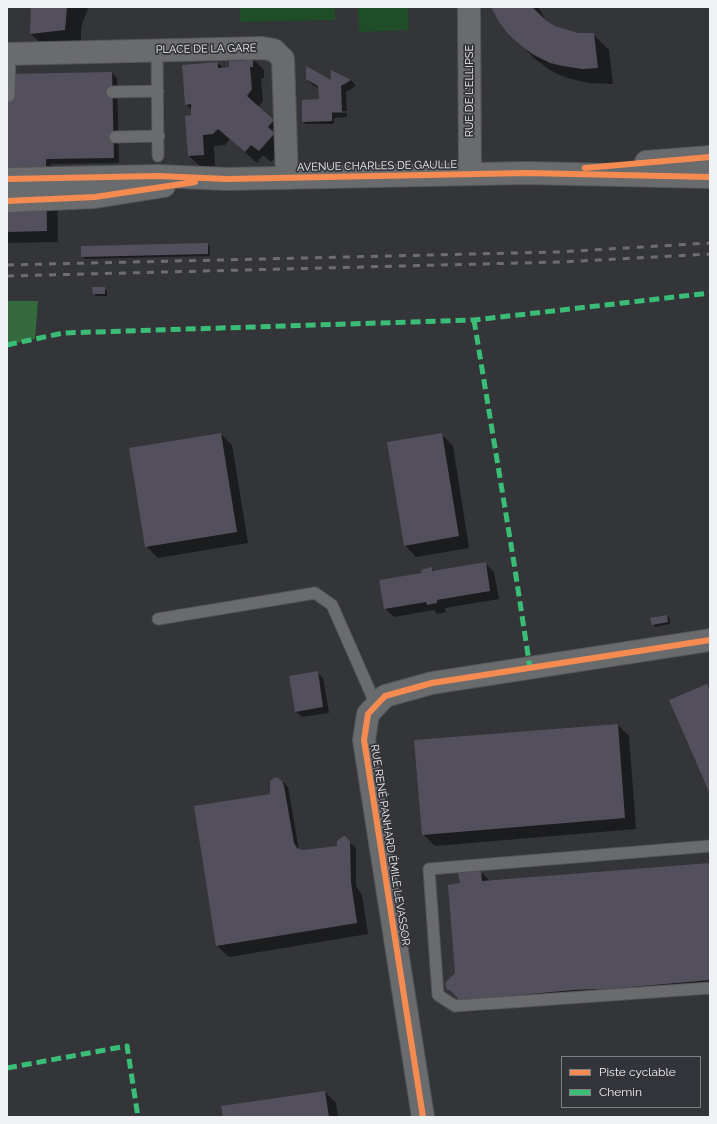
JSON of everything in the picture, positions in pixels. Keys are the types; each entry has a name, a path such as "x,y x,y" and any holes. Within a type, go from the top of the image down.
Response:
{"street":[{"name":"RUE DE L'ELLIPSE","path":"469,7 470,174"},
{"name":"PLACE DE LA GARE","path":"8,54 262,48 274,50 283,59 287,178"},
{"name":"AVENUE CHARLES DE GAULLE","path":"527,173 710,157"},
{"name":"AVENUE CHARLES DE GAULLE","path":"7,179 158,176 227,179 527,173 710,177"},
{"name":"AVENUE CHARLES DE GAULLE","path":"7,201 95,197 196,182 227,179"},
{"name":"RUE RENÉ PANHARD ÉMILE LEVASSOR","path":"423,1117 364,740 368,714 385,696 432,683 710,640"}],"lane":[{"path":"157,50 158,156"},
{"path":"8,54 9,96"},
{"path":"112,92 158,91"},
{"path":"115,137 159,136"},
{"path":"158,619 314,593 332,605 376,705"},
{"path":"710,846 429,869 438,995 455,1006 710,988"}],"green space":[{"path":"240,7 335,7 335,20 240,22"},
{"path":"358,7 408,7 409,30 359,32"},
{"path":"7,301 38,301 35,339 7,345"}],"building":[{"path":"31,7 67,7 65,30 30,34"},
{"path":"491,7 532,7 547,21 555,26 578,33 594,33 598,68 582,69 563,66 550,63 534,55 509,35 499,22"},
{"path":"253,57 253,67 250,67 252,89 247,96 274,120 268,127 275,133 259,151 251,145 245,152 218,129 213,134 203,135 204,155 188,156 185,116 191,115 191,104 185,105 182,65 218,62 218,68 229,67 229,61 243,61 243,58"},
{"path":"306,66 331,80 331,70 351,80 341,86 342,112 332,112 332,121 302,122 302,100 319,99 318,86 306,79"},
{"path":"112,72 114,158 46,159 47,231 7,232 7,74"},
{"path":"208,243 208,254 81,257 81,246"},
{"path":"92,287 105,287 105,294 93,294"},
{"path":"221,433 237,532 145,547 129,448"},
{"path":"442,433 459,536 404,546 387,442"},
{"path":"486,562 490,591 437,600 437,603 427,605 426,602 384,609 379,580 422,573 421,570 432,567 432,571"},
{"path":"667,615 668,622 652,625 650,618"},
{"path":"318,671 323,707 295,712 289,676"},
{"path":"707,684 710,691 710,794 669,700"},
{"path":"618,724 625,818 422,835 414,740"},
{"path":"276,777 282,781 284,786 294,843 297,848 303,850 337,846 337,841 345,836 350,841 351,882 357,923 216,946 194,806 270,794 270,781"},
{"path":"710,863 710,980 598,990 573,990 458,1001 457,997 447,990 445,983 455,973 448,885 460,883 458,873 481,871 482,881"},
{"path":"325,1091 329,1117 223,1117 221,1106"}],"railway":[{"path":"7,265 558,252 710,243"},
{"path":"7,276 560,262 710,254"}],"marked path":[{"path":"7,345 63,333 474,320 710,293"},
{"path":"474,320 530,668"},
{"path":"7,1068 127,1046 138,1117"}],"cycle path":[{"path":"585,168 710,157"},
{"path":"7,179 158,176 227,179 527,173 710,177"},
{"path":"7,201 95,197 195,182"},
{"path":"423,1117 364,740 368,714 385,696 432,683 710,640"}]}
